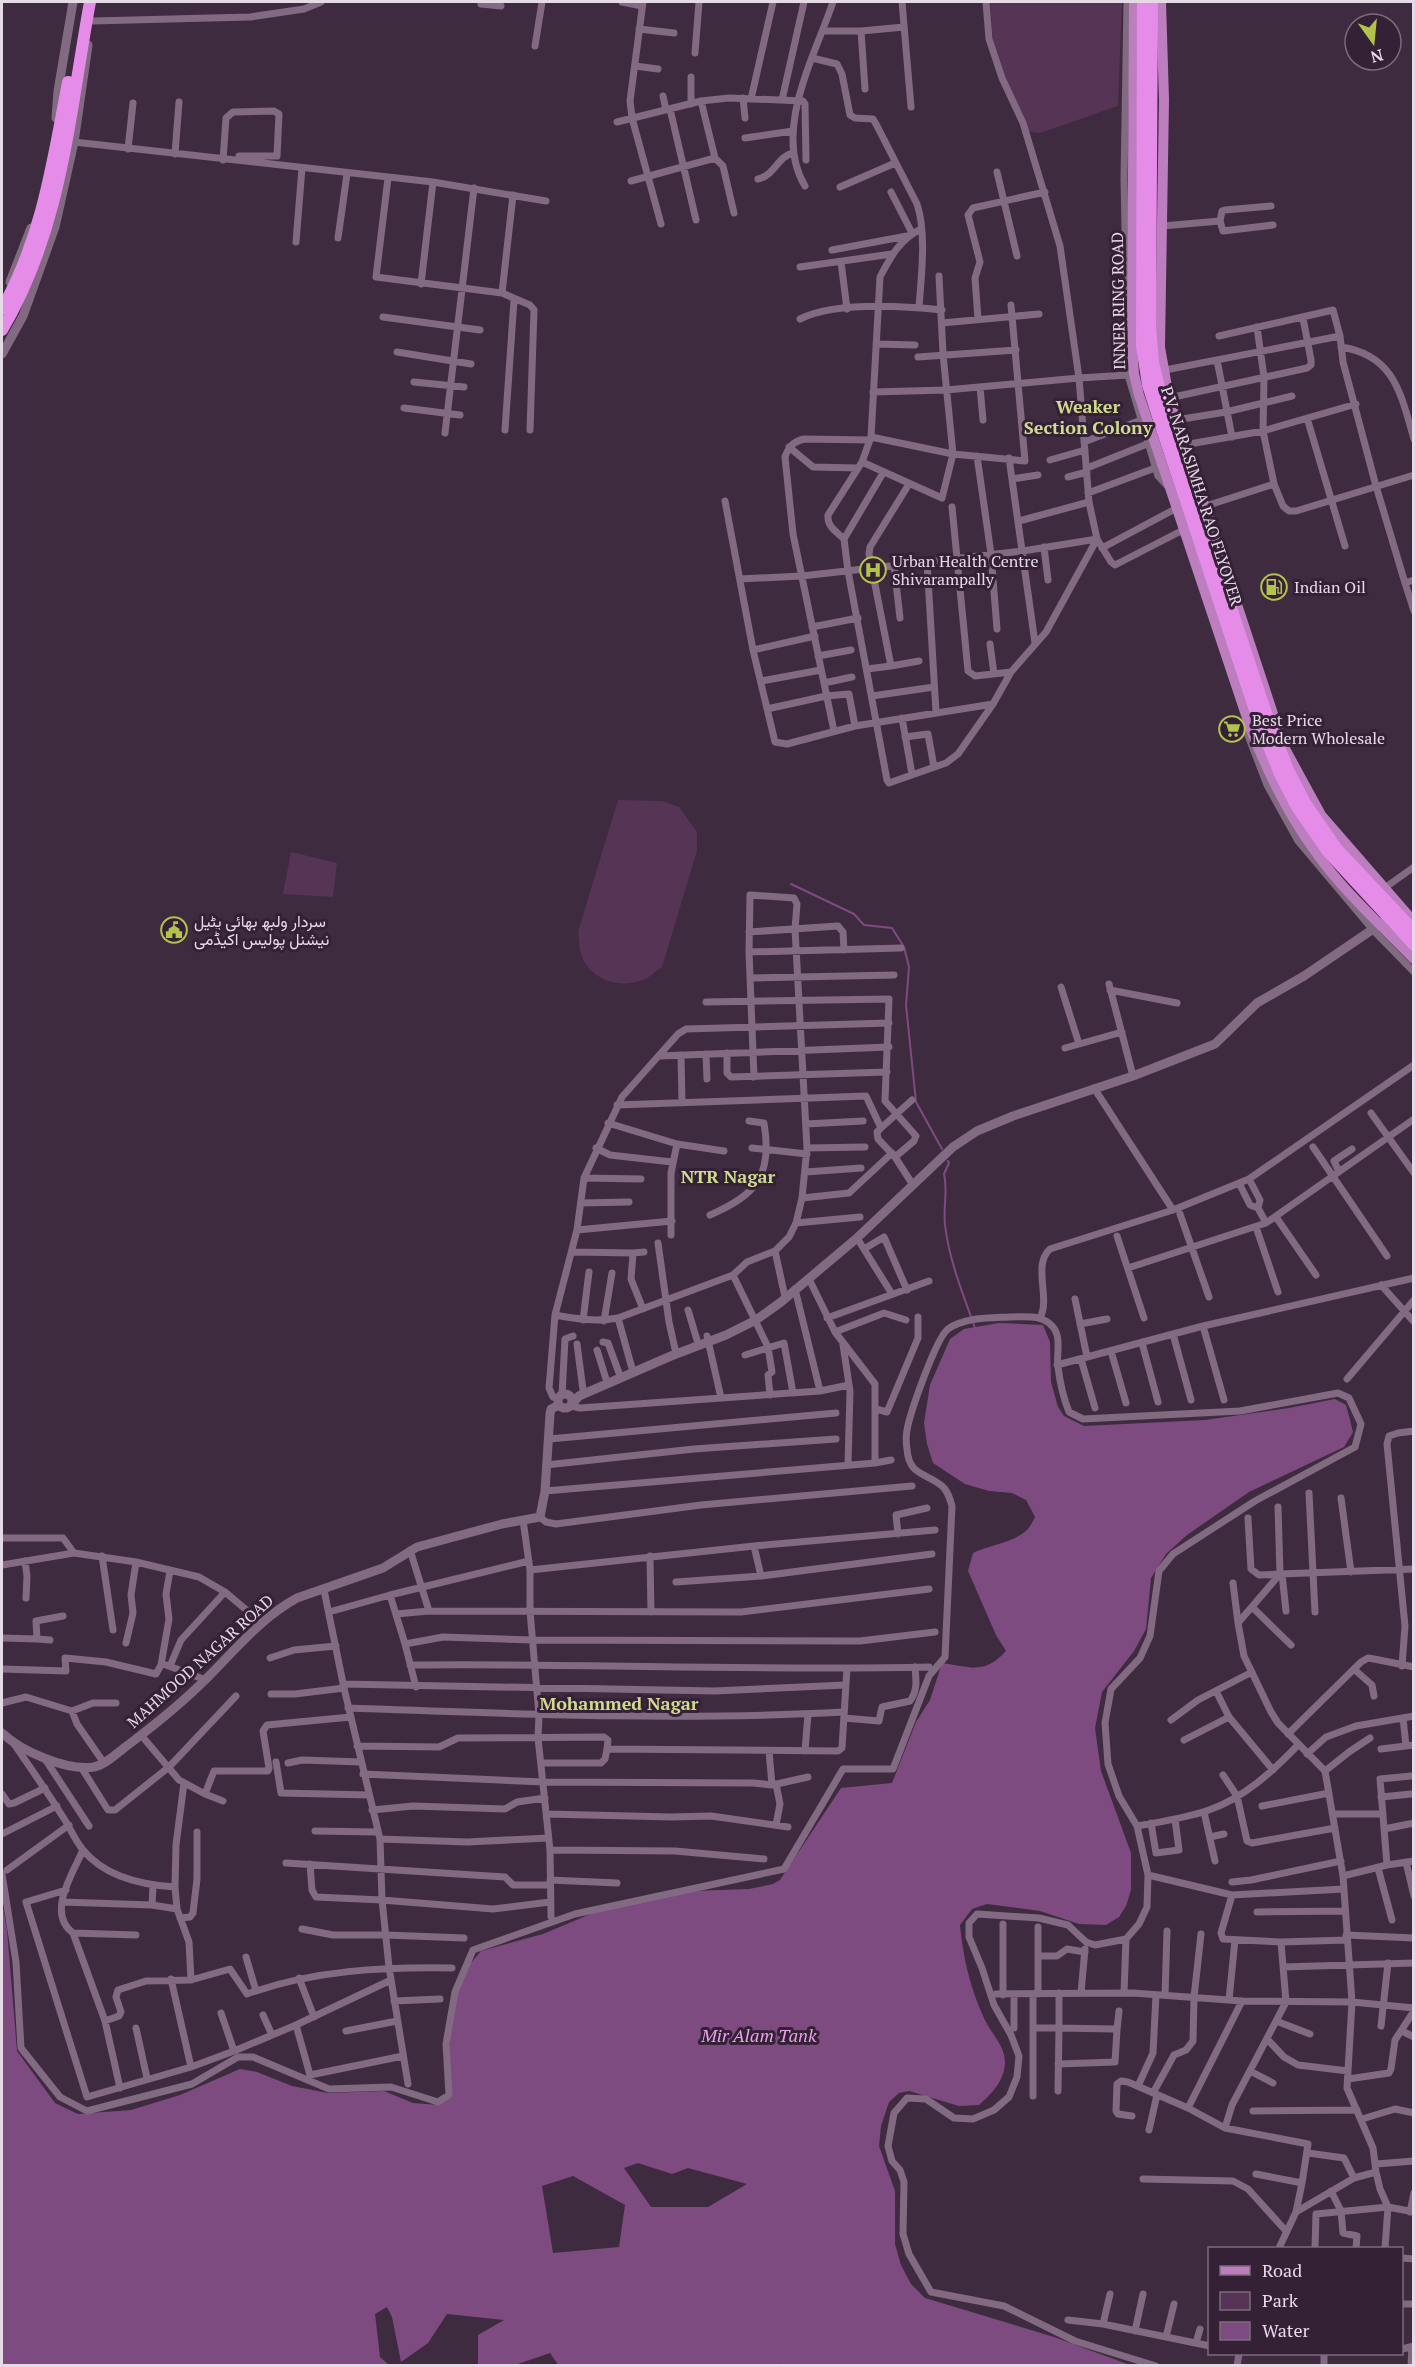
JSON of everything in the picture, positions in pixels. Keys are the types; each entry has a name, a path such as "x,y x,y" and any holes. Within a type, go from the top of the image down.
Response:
{"highway":[{"path":"2,309 28,256 46,197 82,2"},
{"path":"2,330 27,281 51,218 90,2"},
{"name":"P.V. NARASIMHA RAO FLYOVER","path":"1143,2 1142,346 1153,402 1258,719 1280,774 1297,807 1329,853 1413,945"},
{"name":"P.V. NARASIMHA RAO FLYOVER","path":"1152,2 1150,327 1153,362 1162,400 1267,716 1288,770 1305,803 1336,848 1413,932"}],"main road":[{"path":"2,297 33,221 48,173 55,141 58,91 73,2"},
{"path":"2,354 23,316 43,266 55,227 74,142 95,2"},
{"name":"INNER RING ROAD","path":"1134,2 1131,375 1265,767 1282,802 1316,854 1377,927 1413,959"},
{"path":"1161,2 1164,100 1160,347 1162,371 1169,398 1285,749 1321,815 1413,922"},
{"path":"540,1517 545,1491 551,1409 583,1389 708,1339 755,1317 809,1279 857,1239 953,1147 977,1131 1013,1116 1133,1076 1215,1044 1257,1004 1304,976 1402,909"},
{"path":"565,1400 579,1396 675,1349 697,1340 708,1339"},
{"name":"MAHMOOD NAGAR ROAD","path":"2,1733 14,1743 45,1759 81,1767 104,1763 206,1680 262,1623 297,1598 383,1569 410,1550 502,1524 540,1517"}],"street":[{"path":"92,21 250,17 304,9 321,2"},
{"path":"481,2 481,4 501,6"},
{"path":"535,46 542,2"},
{"path":"622,2 643,4 630,101 632,118 661,224"},
{"path":"695,53 699,2"},
{"path":"745,117 747,99 773,2"},
{"path":"782,100 804,2"},
{"path":"805,186 798,175 793,153 793,130 798,101 833,2"},
{"path":"902,2 911,107"},
{"path":"986,2 989,39 1002,78 1023,123 1046,192 1060,246 1078,378 1089,502 1097,539 1111,562 1120,564 1185,529"},
{"path":"1127,2 1124,179 1131,375 1155,468 1158,476 1172,492"},
{"path":"824,31 861,31 904,27"},
{"path":"639,29 674,33"},
{"path":"861,31 864,89"},
{"path":"813,58 837,64 842,74 850,115 855,118 873,120 917,204 921,215 919,308"},
{"path":"635,66 658,69"},
{"path":"691,77 691,104"},
{"path":"663,96 696,220"},
{"path":"617,122 701,101 747,99 804,101 806,160"},
{"path":"701,101 715,158 723,166 734,213"},
{"path":"175,154 179,102"},
{"path":"128,149 133,103"},
{"path":"223,160 228,115 233,112 264,111 274,111 279,114 277,156 238,156"},
{"path":"745,138 793,130"},
{"path":"74,142 433,182 546,201"},
{"path":"758,178 767,176 784,156 793,153"},
{"path":"631,181 715,158"},
{"path":"840,188 895,163"},
{"path":"296,242 302,168"},
{"path":"997,171 1017,256"},
{"path":"338,238 347,174"},
{"path":"388,178 376,278 502,293 513,300 530,305 535,317 530,430"},
{"path":"421,284 433,182"},
{"path":"445,433 474,188"},
{"path":"891,192 910,235"},
{"path":"978,319 975,278 980,262 968,215 973,208 1046,192"},
{"path":"502,293 513,195"},
{"path":"1271,206 1225,210 1222,211 1220,220 1223,231 1273,225"},
{"path":"1162,226 1220,220"},
{"path":"832,250 910,235 921,229"},
{"path":"844,538 831,527 828,515 860,465 871,439 880,277 892,254 910,235"},
{"path":"800,267 892,254"},
{"path":"841,262 847,309"},
{"path":"789,447 813,467 860,465 883,472 942,498 953,454 943,354 939,276"},
{"path":"505,430 513,300"},
{"path":"834,731 792,534 785,457 789,447 804,438 871,439 953,454 1025,460 1011,305"},
{"path":"800,319 815,311 878,307 942,310"},
{"path":"1219,336 1333,310 1376,486 1413,611"},
{"path":"942,323 1039,314"},
{"path":"383,317 480,330"},
{"path":"1169,398 1307,368 1311,365 1303,318"},
{"path":"1257,327 1264,378 1263,431 1274,484 1284,506 1289,511 1332,501 1413,475"},
{"path":"873,392 946,390 1131,375 1340,336"},
{"path":"876,344 915,345"},
{"path":"1341,347 1357,350 1387,370 1397,383 1413,439"},
{"path":"918,357 1016,350"},
{"path":"397,352 471,364"},
{"path":"1218,360 1232,436"},
{"path":"414,382 464,387"},
{"path":"980,387 982,420"},
{"path":"1176,420 1226,412 1292,396"},
{"path":"1184,445 1263,431 1356,404"},
{"path":"404,408 460,415"},
{"path":"1307,418 1346,546"},
{"path":"1050,460 1141,420"},
{"path":"1068,477 1147,444"},
{"path":"977,456 991,554 997,629"},
{"path":"1009,458 1035,643"},
{"path":"1088,493 1155,468"},
{"path":"883,472 844,538 848,571 887,780 893,782 954,759 993,704 1011,672 1046,632 1097,539"},
{"path":"1012,479 1038,475"},
{"path":"891,666 869,554 870,547 909,484"},
{"path":"1206,506 1274,484"},
{"path":"725,501 753,650 773,737 778,744 787,744 855,726 993,704"},
{"path":"1018,521 1089,502"},
{"path":"952,507 959,557 968,671 975,676 1011,672"},
{"path":"1102,548 1177,508"},
{"path":"740,579 848,571 1023,551 1097,539"},
{"path":"1044,547 1048,579"},
{"path":"927,562 936,712"},
{"path":"894,565 900,618"},
{"path":"1405,583 1413,580"},
{"path":"812,627 858,618"},
{"path":"753,650 814,636"},
{"path":"990,644 994,674"},
{"path":"818,656 851,650"},
{"path":"867,669 919,662"},
{"path":"761,681 821,670"},
{"path":"824,682 852,677"},
{"path":"872,696 934,687"},
{"path":"767,709 826,696 849,694 855,726"},
{"path":"902,718 912,774"},
{"path":"905,736 928,734 934,767"},
{"path":"1383,889 1413,867"},
{"path":"555,1316 583,1320 618,1318 733,1275 747,1262 775,1251 789,1237 796,1223 802,1198 807,1151 795,929 797,904 794,898 750,895 749,952 754,1077"},
{"path":"749,932 838,926 843,932 844,950"},
{"path":"1377,927 1413,972"},
{"path":"749,952 901,948"},
{"path":"750,978 894,975"},
{"path":"1061,987 1079,1044"},
{"path":"1133,1076 1109,987 1177,1003"},
{"path":"706,1002 890,999 885,1101 916,1136 914,1141 893,1155 849,1193 802,1198"},
{"path":"849,1385 820,1391 580,1408 553,1397 549,1389 555,1316 577,1230 584,1178 622,1096 659,1056 686,1029 890,1023"},
{"path":"1065,1048 1122,1032"},
{"path":"659,1056 889,1047"},
{"path":"727,1053 728,1076 887,1072"},
{"path":"706,1054 707,1079"},
{"path":"681,1055 682,1103"},
{"path":"1040,1318 1044,1311 1045,1296 1042,1269 1046,1253 1050,1249 1177,1212 1249,1179 1413,1065"},
{"path":"1094,1088 1177,1212 1209,1297"},
{"path":"617,1105 866,1096 881,1128"},
{"path":"912,1100 881,1128 877,1136 913,1185"},
{"path":"1371,1113 1413,1173"},
{"path":"1128,1268 1266,1223 1413,1119"},
{"path":"710,1215 733,1204 752,1191 763,1170 764,1123 749,1121"},
{"path":"806,1124 862,1121"},
{"path":"608,1123 677,1144 723,1150"},
{"path":"671,1234 672,1162 677,1144"},
{"path":"752,1148 807,1151 865,1147"},
{"path":"1313,1147 1387,1256"},
{"path":"596,1148 610,1155 672,1162"},
{"path":"1339,1172 1334,1161 1352,1149"},
{"path":"806,1172 861,1168"},
{"path":"584,1178 641,1179"},
{"path":"1249,1179 1260,1200 1258,1208"},
{"path":"1239,1183 1250,1205 1258,1208 1266,1223"},
{"path":"581,1203 629,1202"},
{"path":"796,1223 860,1217"},
{"path":"1276,1217 1316,1275"},
{"path":"577,1230 672,1221"},
{"path":"1257,1227 1278,1292"},
{"path":"1117,1236 1144,1318"},
{"path":"864,1249 884,1237 907,1290"},
{"path":"857,1239 892,1294"},
{"path":"658,1243 675,1349"},
{"path":"775,1251 785,1297"},
{"path":"572,1252 633,1254 644,1252"},
{"path":"633,1254 631,1279 643,1309"},
{"path":"583,1320 589,1272"},
{"path":"604,1320 612,1273"},
{"path":"733,1275 768,1347 772,1372 768,1375 770,1395"},
{"path":"1057,1365 1203,1326 1413,1278"},
{"path":"809,1279 835,1332 875,1384 875,1463"},
{"path":"827,1318 929,1281"},
{"path":"1381,1285 1413,1322"},
{"path":"795,1289 820,1391"},
{"path":"1075,1299 1095,1408"},
{"path":"1347,1379 1405,1313 1413,1300"},
{"path":"688,1310 697,1340"},
{"path":"835,1332 884,1313 906,1320"},
{"path":"876,1408 887,1412 918,1338 918,1317"},
{"path":"618,1318 632,1370"},
{"path":"69,1825 4,1872 16,1962 21,2048 60,2097 87,2111 192,2084 238,2056 253,2057 329,2089 391,2087 438,2102 449,2095 446,2044 455,1992 473,1950 575,1914 784,1869 843,1769 893,1769 929,1676 945,1657 952,1506 943,1486 919,1474 909,1462 906,1434 938,1342 947,1330 977,1320 1040,1318 1055,1330 1058,1341 1057,1365 1069,1412 1083,1419 1240,1411 1338,1394 1349,1398 1360,1425 1355,1447 1255,1501 1173,1554 1159,1571 1150,1636 1140,1658 1112,1689 1105,1723 1108,1764 1119,1796 1137,1826 1148,1875 1147,1906 1139,1924 1126,1939 1095,1945 1086,1942 1068,1925 1039,1918 977,1914 969,1923 969,1937 994,2006 1011,2035 1019,2056 1017,2077 1010,2097 994,2110 973,2119 954,2118 926,2099 907,2098 894,2113 888,2146 892,2161 900,2170 904,2182 903,2234 909,2254 931,2292 1004,2306 1075,2341 1156,2366"},
{"path":"1080,1323 1107,1319"},
{"path":"1203,1326 1224,1400"},
{"path":"1173,1334 1191,1400"},
{"path":"565,1400 565,1339 573,1336"},
{"path":"708,1339 721,1398"},
{"path":"603,1342 608,1343 619,1373"},
{"path":"842,1342 849,1385 848,1465"},
{"path":"1142,1342 1158,1402"},
{"path":"745,1355 784,1343 793,1393"},
{"path":"578,1344 583,1389"},
{"path":"597,1350 606,1379"},
{"path":"1111,1351 1126,1403"},
{"path":"549,1439 836,1413"},
{"path":"1402,1666 1409,1625 1400,1570 1387,1444 1389,1436 1413,1431"},
{"path":"546,1465 694,1449 836,1439"},
{"path":"545,1491 891,1461"},
{"path":"540,1517 546,1522 556,1524 700,1505 912,1486"},
{"path":"1309,1493 1315,1612"},
{"path":"1341,1498 1351,1572"},
{"path":"898,1534 896,1515 927,1508"},
{"path":"1278,1508 1281,1574 1286,1611"},
{"path":"1248,1518 1251,1569 1259,1575 1413,1569"},
{"path":"523,1520 530,1570 530,1611 539,1715 538,1738 550,1850 551,1917"},
{"path":"530,1570 650,1556 935,1530"},
{"path":"2,1538 63,1538 74,1553"},
{"path":"754,1546 761,1576"},
{"path":"410,1550 429,1611"},
{"path":"2,1565 74,1553 136,1562 200,1577 225,1592 262,1623"},
{"path":"676,1582 761,1576 932,1554"},
{"path":"102,1556 113,1630"},
{"path":"650,1556 651,1612"},
{"path":"25,1561 26,1598"},
{"path":"329,1612 423,1586 529,1561"},
{"path":"126,1643 133,1613 131,1596 136,1562"},
{"path":"2,1669 66,1671 65,1658 106,1662 153,1674 159,1672 169,1619 166,1594 170,1571"},
{"path":"1238,1623 1281,1574"},
{"path":"1233,1583 1240,1640 1271,1712 1298,1745 1325,1771 1344,1889 1352,2002 1348,2075 1350,2098 1362,2119 1373,2148 1380,2189 1388,2207 1386,2247"},
{"path":"396,1614 429,1611 741,1612 929,1589"},
{"path":"324,1590 343,1686 378,1836 389,1967 408,2084"},
{"path":"170,1666 181,1640 225,1592"},
{"path":"390,1595 416,1687"},
{"path":"1253,1608 1291,1645"},
{"path":"37,1639 36,1621 63,1616"},
{"path":"405,1644 443,1637 533,1640 860,1641 935,1632"},
{"path":"2,1638 50,1640"},
{"path":"270,1659 294,1650 336,1646"},
{"path":"1288,1734 1326,1695 1368,1658 1413,1667"},
{"path":"410,1665 535,1663 847,1668 929,1667"},
{"path":"161,1665 170,1666 206,1680"},
{"path":"348,1708 539,1715 748,1717 808,1714 844,1715 879,1721 882,1707 910,1701 917,1686 915,1667"},
{"path":"607,1749 840,1750 847,1668"},
{"path":"1355,1670 1372,1685 1374,1696"},
{"path":"1171,1720 1198,1700 1252,1672"},
{"path":"271,1694 295,1694 343,1686 715,1691 846,1685"},
{"path":"1216,1691 1229,1718 1273,1770"},
{"path":"81,1767 108,1810 111,1811 169,1767 236,1696"},
{"path":"2,1703 27,1697 72,1711 93,1704 116,1703"},
{"path":"72,1711 77,1724 104,1763"},
{"path":"805,1751 808,1714"},
{"path":"1307,1754 1326,1737 1356,1726 1413,1716"},
{"path":"206,1794 214,1771 268,1771 263,1731 267,1725 351,1717"},
{"path":"1184,1740 1229,1718"},
{"path":"1381,1749 1410,1746 1403,1718"},
{"path":"141,1735 184,1784 223,1801"},
{"path":"357,1746 439,1747 458,1738 604,1737 608,1740 605,1759 602,1763 541,1763"},
{"path":"1325,1771 1370,1738"},
{"path":"14,1743 57,1806 83,1850 103,1866 125,1879 153,1886 175,1887"},
{"path":"1137,1826 1204,1812 1237,1796 1273,1770 1298,1745"},
{"path":"769,1751 774,1785 780,1804 776,1826"},
{"path":"45,1759 89,1826"},
{"path":"288,1763 302,1760 361,1762"},
{"path":"276,1762 280,1793 369,1795"},
{"path":"363,1774 543,1782 774,1785 808,1777"},
{"path":"1223,1775 1237,1796 1245,1837 1252,1843 1335,1828"},
{"path":"1387,1865 1380,1779 1411,1776"},
{"path":"184,1784 176,1845 175,1887 177,1909 189,1942 191,1980"},
{"path":"2,1794 9,1803 14,1803 45,1788"},
{"path":"1262,1806 1329,1793"},
{"path":"1381,1797 1411,1794"},
{"path":"372,1810 413,1806 505,1809 518,1802 545,1798"},
{"path":"2,1834 57,1806"},
{"path":"1204,1812 1215,1861"},
{"path":"547,1814 711,1816 788,1827"},
{"path":"1333,1814 1383,1814"},
{"path":"1151,1823 1156,1852 1179,1850 1175,1819"},
{"path":"1384,1829 1413,1823"},
{"path":"180,1918 190,1917 193,1913 197,1879 197,1832"},
{"path":"315,1832 466,1842 548,1838"},
{"path":"1210,1837 1224,1834"},
{"path":"83,1850 60,1910 63,1922 73,1933 105,2021 120,2088"},
{"path":"550,1850 675,1851 764,1859"},
{"path":"1232,1882 1341,1861"},
{"path":"1343,1876 1410,1862 1413,1896"},
{"path":"286,1863 505,1878 513,1885 550,1882 617,1883"},
{"path":"310,1864 312,1890 316,1897 382,1900 493,1910 550,1902"},
{"path":"1378,1868 1392,1920"},
{"path":"1148,1875 1232,1895 1344,1889"},
{"path":"152,1905 153,1886"},
{"path":"66,1890 26,1902 87,2097 191,2067 234,2051 314,2017 391,1980"},
{"path":"1232,1895 1221,1932 1223,1939 1281,1942 1346,1937 1413,1938"},
{"path":"62,1902 152,1905 177,1909"},
{"path":"1257,1912 1345,1911"},
{"path":"1003,1924 999,1995 1124,1993 1242,2001 1352,2002 1413,2009 1395,2040 1389,2073 1348,2075 1298,2065 1284,2057 1267,2039"},
{"path":"1033,2096 1033,2028 1038,1927"},
{"path":"302,1929 333,1935 464,1938"},
{"path":"1165,1995 1167,1931"},
{"path":"73,1933 136,1935"},
{"path":"1149,2130 1155,2094 1172,2058 1186,2050 1192,2041 1201,1934"},
{"path":"1124,1993 1126,1939"},
{"path":"1228,2000 1235,1940"},
{"path":"1225,2128 1232,2104 1286,2002 1281,1942"},
{"path":"1038,1956 1057,1956 1067,1949 1085,1950 1081,1993"},
{"path":"246,1957 256,1991"},
{"path":"1381,2026 1388,1963"},
{"path":"1283,1967 1413,1963"},
{"path":"105,2021 119,2016 121,2012 116,1997 118,1990 146,1981 191,1980 230,1969 247,1994 298,1978 389,1967 452,1968"},
{"path":"298,1978 314,2017"},
{"path":"171,1979 191,2067"},
{"path":"1058,2091 1059,1993"},
{"path":"1014,1995 1014,2028"},
{"path":"1138,2086 1153,2053 1156,1995"},
{"path":"394,2001 440,1999"},
{"path":"1188,2108 1242,2001"},
{"path":"1058,2064 1115,2062 1119,2011"},
{"path":"220,2013 234,2051"},
{"path":"263,2015 272,2035"},
{"path":"346,2031 397,2021"},
{"path":"1276,2021 1310,2034"},
{"path":"296,2025 310,2075 403,2056"},
{"path":"136,2028 147,2078"},
{"path":"1033,2028 1114,2028 1117,2030"},
{"path":"1402,2031 1413,2037"},
{"path":"1250,2071 1274,2083"},
{"path":"1132,2116 1118,2114 1116,2111 1117,2084 1121,2081 1188,2108 1225,2128 1305,2142 1309,2147 1296,2212 1279,2247"},
{"path":"1362,2119 1395,2109 1413,2113"},
{"path":"1253,2111 1357,2110"},
{"path":"1308,2152 1344,2158 1354,2178"},
{"path":"1296,2212 1354,2178 1376,2168 1413,2161"},
{"path":"1256,2174 1302,2183"},
{"path":"1143,2179 1233,2181 1248,2189 1286,2231"},
{"path":"1331,2191 1341,2211 1343,2233 1357,2236 1356,2247"},
{"path":"1315,2247 1316,2214 1388,2207 1412,2212 1413,2193"},
{"path":"1135,2331 1143,2294"},
{"path":"1103,2324 1110,2295"},
{"path":"1166,2337 1174,2304"},
{"path":"1068,2320 1103,2324 1208,2346"},
{"path":"1197,2343 1200,2329"},
{"path":"1411,2366 1413,2346"}],"green space":[{"path":"990,2 1122,2 1118,106 1040,133 1026,131 994,54"},
{"path":"618,800 662,801 679,807 697,832 697,851 662,967 647,978 627,983 606,980 589,969 580,950 578,932"},
{"path":"291,852 337,863 333,897 283,894"}],"water":[{"name":"Mir Alam Tank","path":"999,1323 1043,1325 1050,1342 1051,1382 1058,1407 1064,1416 1084,1426 1205,1420 1335,1399 1346,1405 1353,1432 1344,1447 1249,1492 1187,1535 1166,1554 1151,1578 1146,1629 1134,1651 1102,1692 1095,1728 1101,1771 1131,1853 1131,1890 1126,1906 1119,1917 1106,1925 1079,1924 1040,1911 987,1904 972,1909 960,1925 963,1949 979,2007 1003,2051 1005,2063 1002,2076 992,2092 979,2105 959,2106 909,2091 899,2093 889,2102 881,2126 879,2146 895,2191 895,2244 901,2265 911,2284 925,2298 1054,2337 1130,2365 782,2366 781,2363 779,2366 559,2366 550,2353 515,2365 478,2365 478,2335 504,2320 447,2314 428,2343 401,2362 392,2317 387,2307 375,2314 380,2357 389,2365 2,2365 2,1902 7,1930 17,2051 55,2103 78,2114 131,2110 180,2095 240,2069 257,2072 292,2086 328,2093 384,2091 413,2103 439,2105 452,2097 449,2048 451,2008 471,1963 481,1951 543,1934 593,1913 692,1891 749,1889 773,1884 780,1880 841,1788 892,1783 916,1722 930,1700 942,1663 977,1668 991,1664 1006,1651 996,1635 968,1571 973,1553 1022,1534 1035,1517 1026,1500 1012,1493 989,1491 965,1484 933,1463 924,1423 930,1385 950,1339 964,1329","holes":["638,2163 672,2174 688,2168 747,2184 708,2207 651,2207 624,2168","573,2176 625,2205 619,2247 553,2253 542,2186"]}],"waterway":[{"path":"791,884 854,914 864,925 892,928 904,947 909,967 906,1005 916,1102 942,1149"},
{"path":"948,1161 944,1174 947,1238 957,1277 975,1328"}],"place":[{"name":"Urban Health Centre Shivarampally","path":"873,570"},
{"name":"Indian Oil","path":"1274,587"},
{"name":"Best Price Modern Wholesale","path":"1232,729"},
{"name":"سردار ولبھ بھائی پٹیل نیشنل پولیس اکیڈمی","path":"174,930"}],"district":[{"name":"Weaker Section Colony","path":"1088,416"},
{"name":"NTR Nagar","path":"728,1176"},
{"name":"Mohammed Nagar","path":"619,1703"}]}
